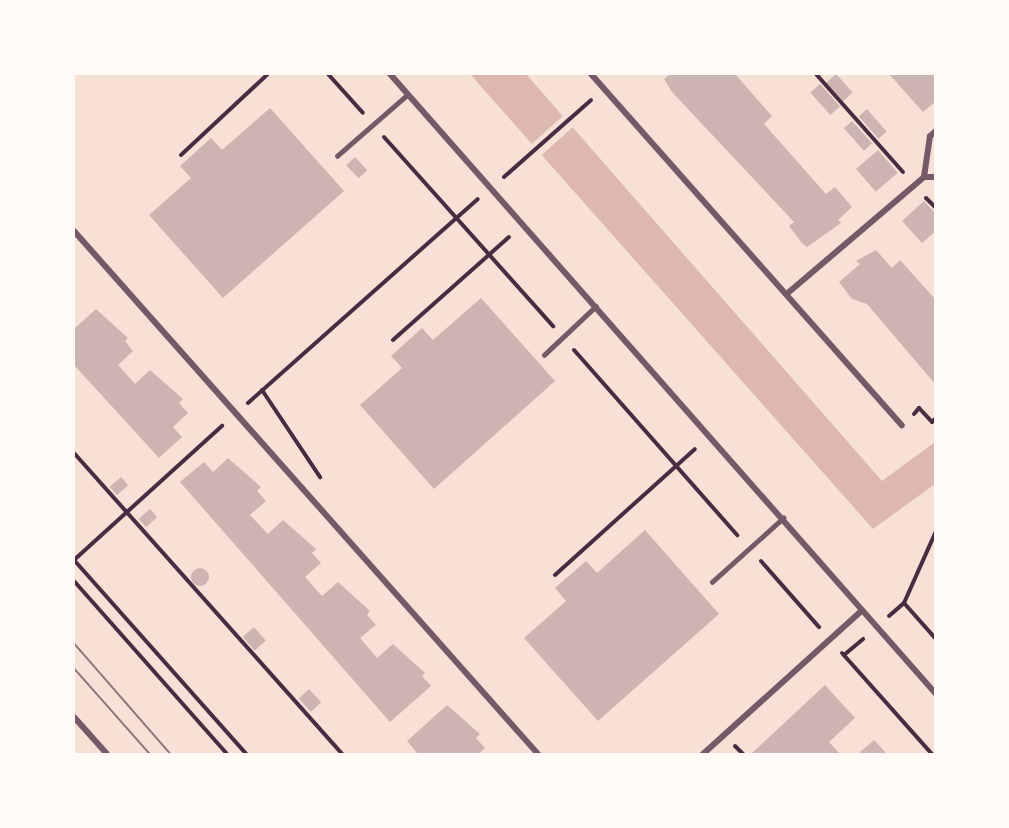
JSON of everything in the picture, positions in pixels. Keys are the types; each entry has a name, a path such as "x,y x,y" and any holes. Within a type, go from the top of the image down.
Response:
{"street":[{"path":"390,74 936,694"},
{"path":"591,74 789,292 902,425"},
{"path":"924,177 930,136 936,131"},
{"path":"789,292 915,184 924,177 936,177"},
{"path":"74,231 538,754"},
{"path":"703,754 861,611"},
{"path":"74,717 107,754"}],"lane":[{"path":"337,156 408,94"},
{"path":"544,355 596,306"},
{"path":"712,582 783,518"}],"path":[{"path":"181,154 268,74"},
{"path":"328,74 933,754"},
{"path":"816,74 936,208"},
{"path":"517,166 579,112"},
{"path":"248,402 491,188"},
{"path":"393,340 524,225"},
{"path":"235,414 74,560 246,754"},
{"path":"555,575 710,436"},
{"path":"74,453 342,754"},
{"path":"844,655 904,603 936,531"},
{"path":"74,581 227,754"},
{"path":"904,603 936,639"}],"shaded area":[{"path":"470,74 526,74 882,481 935,442 935,484 873,529"}],"pier":[{"path":"565,114 575,125 540,157 530,145"}],"building":[{"path":"670,74 735,74 772,116 764,124 826,194 835,187 852,207 838,220 841,223 807,247 802,243 789,226 794,222 672,92 664,79"},
{"path":"836,74 853,93 843,101 826,83"},
{"path":"889,74 936,74 936,101 923,112"},
{"path":"820,84 840,106 830,115 810,93"},
{"path":"270,108 344,191 223,298 149,215 191,178 180,166 211,138 222,150"},
{"path":"867,109 887,132 878,139 859,116"},
{"path":"852,121 872,143 864,151 844,128"},
{"path":"878,150 898,173 876,192 856,169"},
{"path":"355,157 367,170 358,178 346,165"},
{"path":"924,201 936,214 936,231 922,243 902,221"},
{"path":"876,250 892,268 900,260 936,300 936,385 867,304 852,299 839,282 860,264 856,261"},
{"path":"481,298 555,381 434,489 360,405 402,368 391,356 422,328 433,340"},
{"path":"96,309 128,338 125,341 133,351 118,365 135,384 150,370 183,399 179,403 188,413 173,427 182,437 159,458 74,365 74,329"},
{"path":"228,458 261,487 257,491 266,501 250,515 268,534 283,520 316,549 312,553 321,563 305,577 322,596 338,582 370,611 367,615 376,625 360,638 377,658 393,644 425,673 422,676 431,686 390,722 180,482 204,462 213,472"},
{"path":"121,477 128,485 117,495 110,487"},
{"path":"150,509 157,517 146,527 139,519"},
{"path":"645,530 719,614 598,721 524,638 566,601 555,588 586,561 597,573"},
{"path":"200,568 207,570 209,577 207,584 200,586 193,584 191,577 193,570"},
{"path":"254,627 266,641 254,650 243,637"},
{"path":"825,685 855,718 829,742 840,754 751,754"},
{"path":"309,689 321,702 311,712 299,699"},
{"path":"447,705 480,734 476,738 485,748 478,754 418,754 407,741"},
{"path":"874,740 887,754 858,754"}],"tram line":[{"path":"74,643 171,754"},
{"path":"74,668 150,754"}]}
